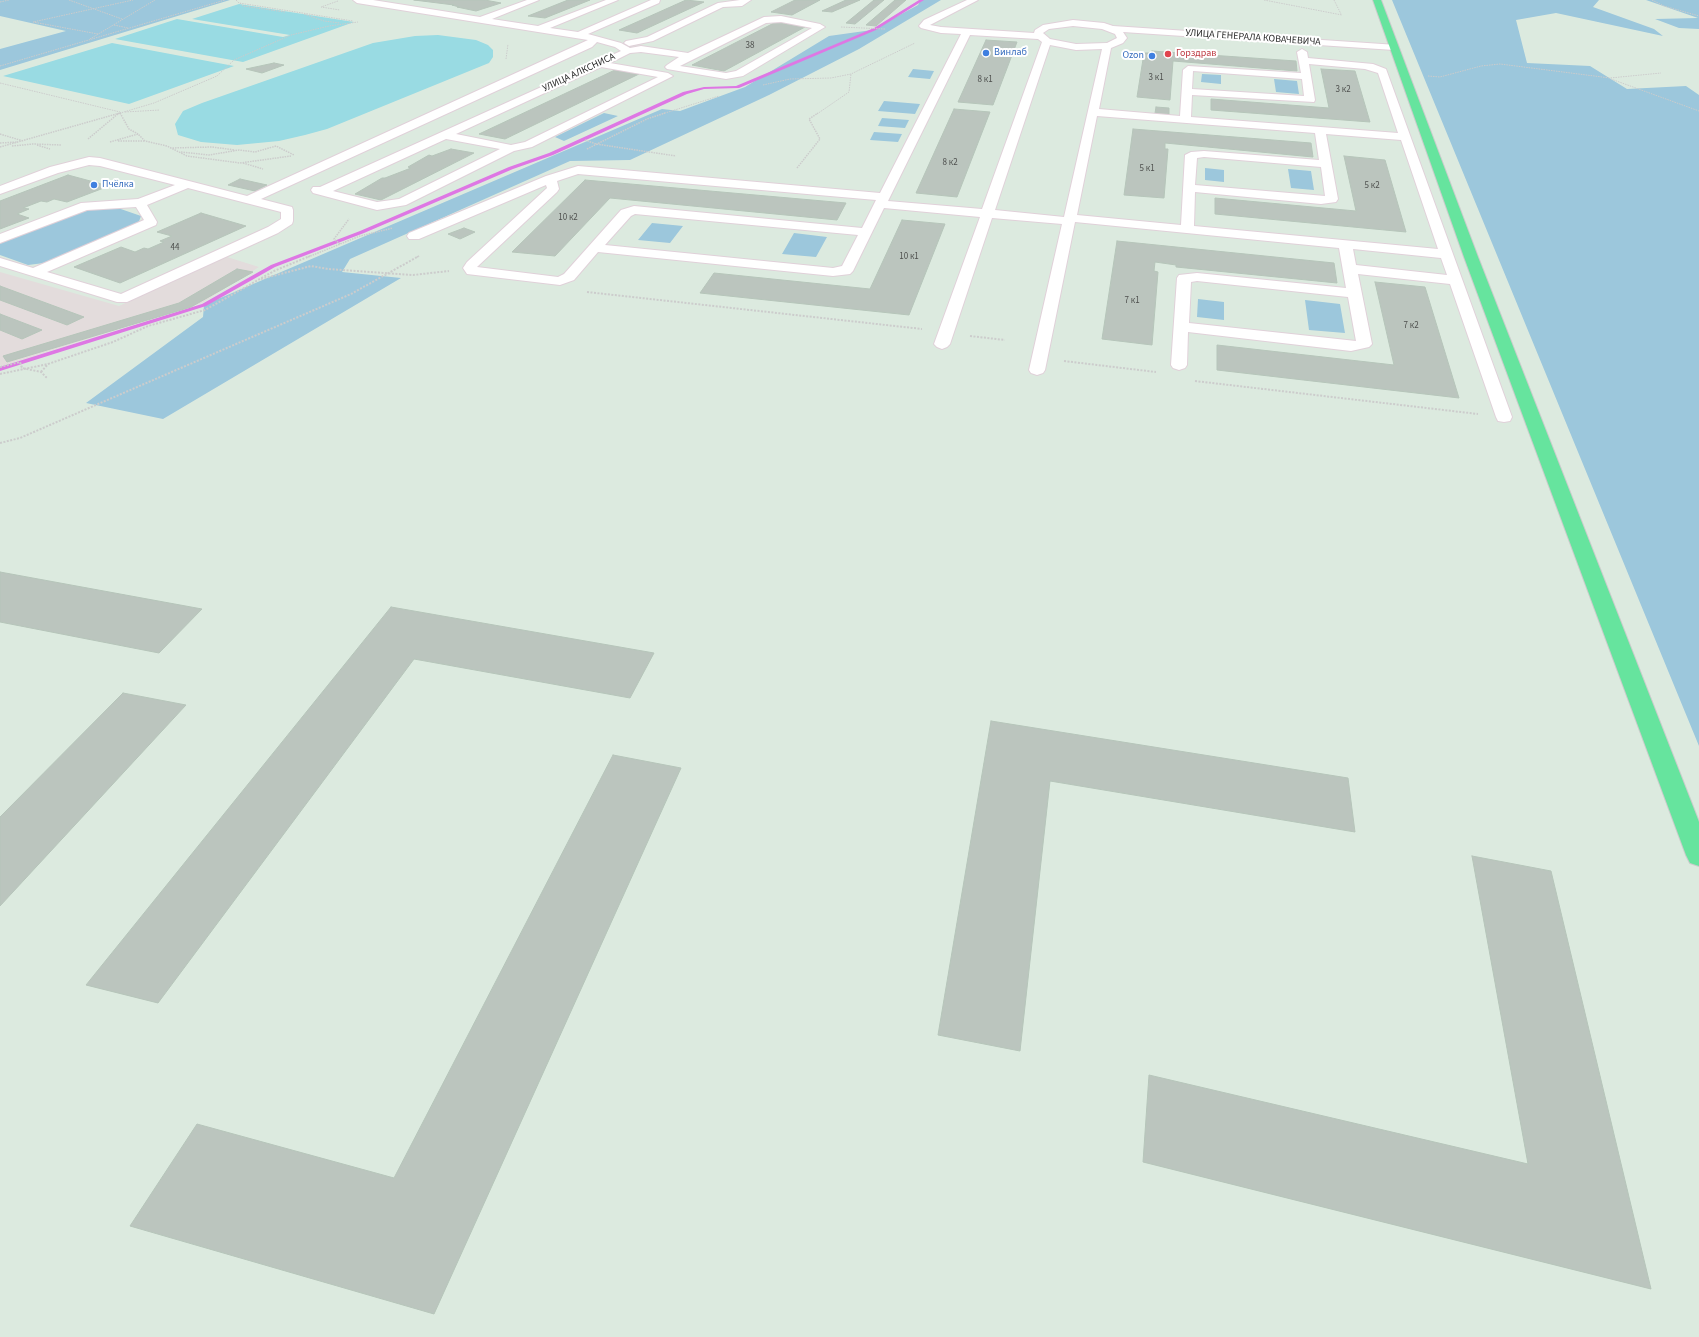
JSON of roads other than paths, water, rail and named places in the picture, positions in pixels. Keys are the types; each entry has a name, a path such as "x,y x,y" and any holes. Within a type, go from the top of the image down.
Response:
{"main road":[{"path":"1377,0 1392,59 1471,257 1699,855"}],"street":[{"name":"УЛИЦА АЛКСНИСА","path":"356,0 579,35 618,45 628,51"},
{"path":"479,20 535,0"},
{"path":"537,29 614,0"},
{"path":"618,45 650,39 721,6 738,4 747,0"},
{"path":"974,0 933,19 924,24 924,26 933,29 1043,39 1076,47 1107,46 1125,40 1122,35 1111,28"},
{"path":"579,35 656,1"},
{"path":"511,9 525,10"},
{"path":"628,51 641,49 689,56 764,20 781,19 820,28 739,74 726,76 670,67 689,56"},
{"path":"933,19 956,21"},
{"name":"УЛИЦА ГЕНЕРАЛА КОВАЧЕВИЧА","path":"1034,25 1049,26 1084,24 1111,28 1361,45 1392,59"},
{"path":"1043,39 1038,32 1049,26"},
{"path":"595,248 840,272 848,268 967,31"},
{"path":"944,336 987,214 1043,39"},
{"path":"249,200 589,45 594,40"},
{"path":"1361,45 1371,48 1375,52 1372,55 1365,56"},
{"path":"1039,364 1107,46"},
{"name":"УЛИЦА АЛКСНИСА","path":"322,191 628,51"},
{"path":"1187,92 1308,100 1311,98 1300,55 1379,68 1382,71 1504,417"},
{"name":"УЛИЦА ГЕНЕРАЛА КОВАЧЕВИЧА","path":"1300,55 1365,56 1392,59"},
{"path":"287,182 377,206 402,202 511,148 528,145 668,76 600,64"},
{"path":"1185,119 1188,70 1191,68 1306,76"},
{"path":"1093,112 1405,137"},
{"path":"1189,188 1328,200 1332,197 1320,130"},
{"path":"445,135 511,148"},
{"path":"1187,229 1191,155 1196,154 1326,164"},
{"path":"0,190 54,170 89,161 100,162 287,210 287,221 273,230 122,299 0,262"},
{"path":"414,236 550,179 571,171 587,170 782,188 987,214 1187,229 1447,254"},
{"path":"550,179 553,189 470,268 472,271 480,273 566,280 626,213 634,210 867,232"},
{"path":"0,239 85,206 140,203 186,185"},
{"path":"35,272 152,222 140,203"},
{"path":"1181,327 1360,346 1364,344 1345,244"},
{"path":"1350,269 1456,280"},
{"path":"1179,369 1183,280 1188,276 1355,293"}],"waterway":[{"path":"0,369 204,305 273,266 362,232 511,168 551,154 685,93 704,88 737,87 875,29 922,0"}],"place":[{"name":"Винлаб","path":"986,53"},
{"name":"Горздрав","path":"1168,54"},
{"name":"Ozon","path":"1152,56"},
{"name":"Пчёлка","path":"94,185"}]}
